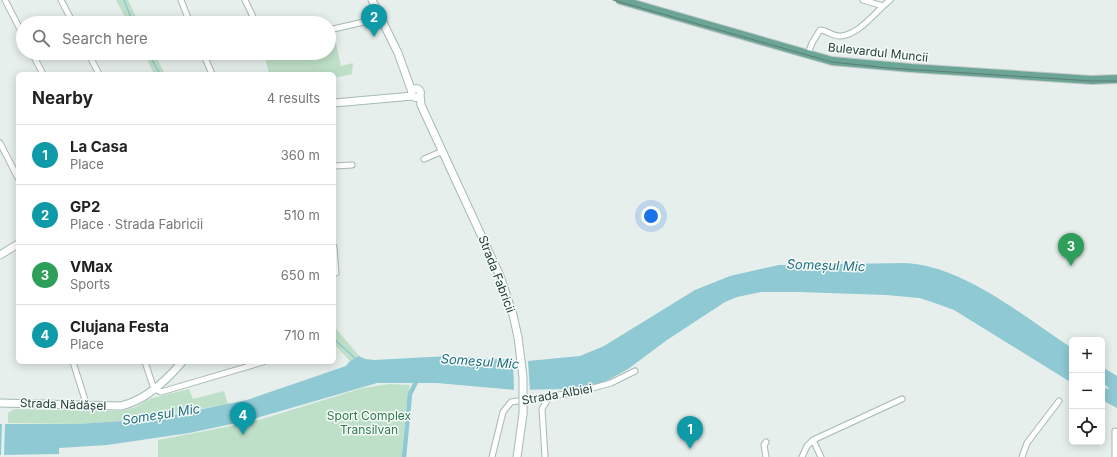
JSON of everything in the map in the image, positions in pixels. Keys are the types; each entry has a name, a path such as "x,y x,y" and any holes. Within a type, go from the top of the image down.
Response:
{"main road":[{"name":"Strada Fabricii","path":"372,0 404,68 414,94 421,104 500,276 514,315 522,358 524,414 517,457"},
{"name":"Bulevardul Muncii","path":"620,0 808,54 841,62 1092,80 1117,79"},
{"path":"336,103 414,94"},
{"path":"0,255 16,245"},
{"name":"Strada Nădășel","path":"0,403 121,406 133,403 154,389 180,364"}],"street":[{"path":"5,0 16,21"},
{"path":"61,0 69,16"},
{"path":"181,0 187,16"},
{"path":"245,0 253,16"},
{"path":"863,0 883,6"},
{"path":"808,54 812,43 820,30 838,36 847,34 862,25 890,0"},
{"path":"336,28 380,18"},
{"path":"36,60 42,72"},
{"path":"92,60 98,72"},
{"path":"206,60 211,72"},
{"path":"0,143 16,174"},
{"path":"424,159 443,151"},
{"path":"336,166 352,165"},
{"path":"73,364 87,406"},
{"path":"146,364 154,389 158,392 166,391 256,364"},
{"name":"Strada Albiei","path":"492,457 506,407 511,402 549,397 602,386 635,371"},
{"path":"545,457 542,409 549,397"},
{"path":"532,399 542,409"},
{"path":"802,457 807,446 813,440 902,399"},
{"path":"1022,457 1027,443 1058,401"},
{"path":"1115,457 1116,432"},
{"path":"813,440 820,457"},
{"path":"766,442 764,445 766,457"}],"green space":[{"path":"116,0 128,0 136,16 124,16"},
{"path":"336,43 341,66 353,63 352,74 336,78 336,72 269,72 266,60 336,60"},
{"path":"147,60 158,60 164,72 153,72"},
{"path":"336,328 359,356 350,361 336,346"},
{"name":"Sport Complex Transilvan","path":"389,384 410,385 405,415 402,457 158,457 158,440 252,422 363,388"},
{"path":"189,389 193,399 224,391 228,404 139,420 77,424 8,423 8,413 14,409 121,411 136,407 149,399"}],"water":[{"name":"Someșul Mic","path":"904,263 926,266 948,273 992,295 1069,346 1069,381 954,310 919,298 887,295 761,292 737,297 725,302 667,340 628,369 603,383 566,389 515,390 437,383 377,383 250,420 189,433 107,445 59,448 59,454 0,455 0,424 77,424 154,419 247,400 346,366 350,361 359,356 365,359 374,360 449,356 528,361 580,356 604,346 695,290 730,276 779,265"},
{"path":"1105,369 1117,376 1117,408 1105,402 1105,388 1110,389 1105,385"}],"pier":[{"path":"513,361 528,361 530,390 514,390"},
{"path":"2,424 5,424 4,456 1,455"}],"waterway":[{"path":"124,0 130,16"},
{"path":"152,60 159,72"},
{"path":"336,341 356,359"},
{"path":"404,457 410,394 418,378"}],"tram line":[{"path":"613,0 832,62 888,68 1092,81 1117,81"}],"place":[{"name":"GP2","path":"374,37"},
{"name":"VMax","path":"1071,266"},
{"name":"Clujana Festa","path":"243,435"},
{"name":"La Casa","path":"690,449"}]}
